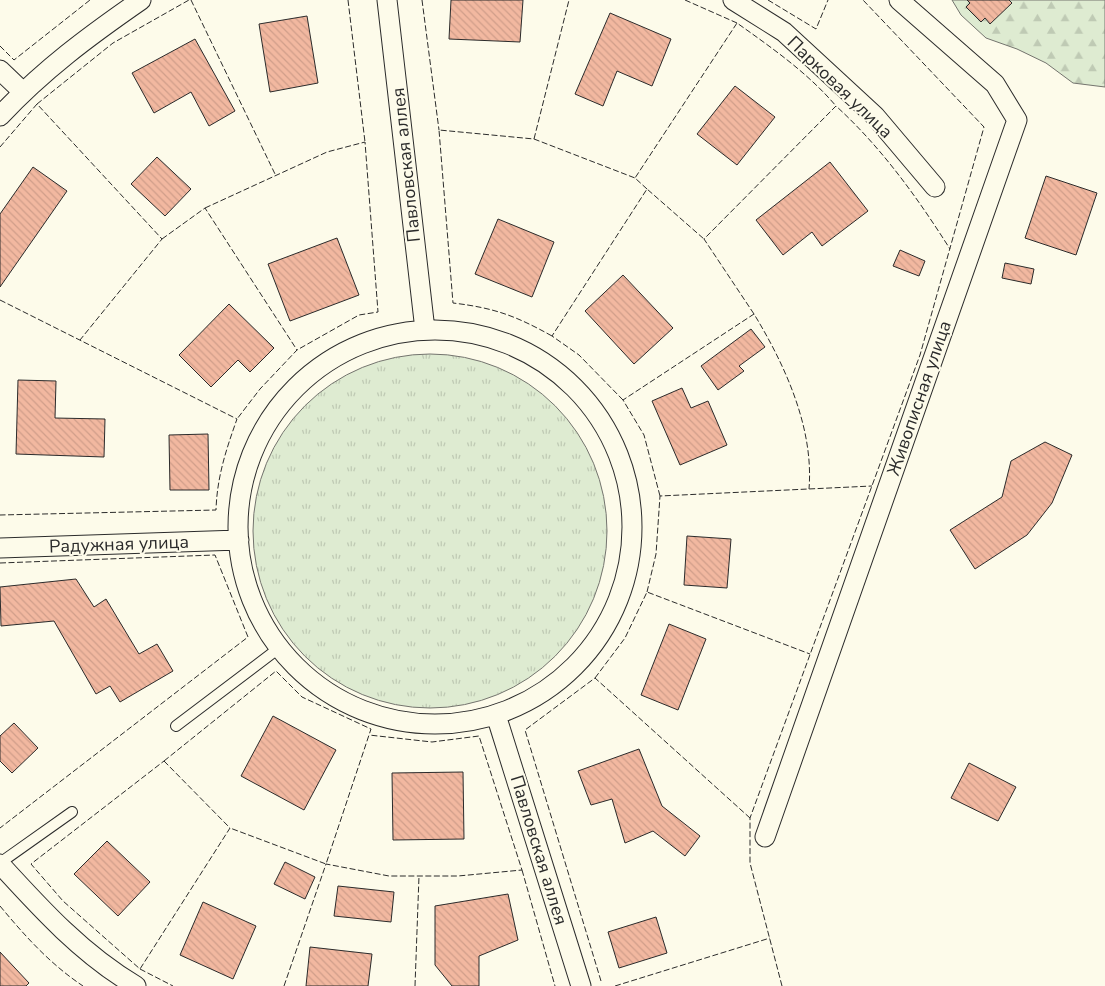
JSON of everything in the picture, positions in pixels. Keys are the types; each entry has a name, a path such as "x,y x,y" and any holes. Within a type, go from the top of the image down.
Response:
{"street":[{"path":"0,116 23,92 80,42 141,0"},
{"name":"Павловская аллея","path":"387,0 425,330"},
{"name":"Парковая улица","path":"733,0 784,32 875,116 935,187"},
{"name":"Живописная улица","path":"765,837 1017,120 995,84 899,0"},
{"path":"0,70 23,92"},
{"path":"425,330 450,330 501,341 524,351 554,369 585,399 601,419 616,450 629,490 632,516 628,568 621,592 598,638 563,677 520,705 496,715 473,720 433,724 401,721 377,716 354,707 313,682 279,648 255,608 245,578 238,540 242,488 249,463 268,424 288,396 327,362 350,350 390,336 425,330"},
{"name":"Радужная улица","path":"0,548 238,540"},
{"name":"Павловская аллея","path":"496,715 581,986"},
{"path":"0,864 51,920 119,976 136,986"}],"lane":[{"path":"176,726 279,648"},
{"path":"0,864 72,812"}],"green space":[{"path":"952,0 1105,0 1105,87 1073,83 1046,63 1017,49 986,38 961,15"},
{"path":"430,354 465,357 498,367 543,394 567,418 594,463 604,496 607,531 604,566 594,599 567,644 543,668 498,695 465,705 430,708 395,705 362,695 317,668 293,644 266,599 256,566 253,531 256,496 266,463 293,418 317,394 362,367 395,357"}],"building":[{"path":"451,0 523,0 520,42 449,39"},
{"path":"967,0 1009,0 1012,3 990,24 985,18 981,22 966,7 970,3"},
{"path":"610,13 671,39 652,86 617,71 603,106 575,94"},
{"path":"307,16 318,83 270,92 259,24"},
{"path":"195,39 235,111 209,126 191,92 154,113 132,73"},
{"path":"735,86 775,117 737,165 697,134"},
{"path":"157,157 191,189 165,216 131,184"},
{"path":"830,162 868,211 822,246 812,232 783,255 756,220"},
{"path":"33,167 67,191 0,287 0,214"},
{"path":"1046,176 1097,193 1076,255 1025,238"},
{"path":"498,219 554,242 532,297 475,274"},
{"path":"337,238 359,295 290,321 268,264"},
{"path":"900,250 925,261 919,276 893,266"},
{"path":"1005,263 1034,269 1031,284 1002,278"},
{"path":"623,275 673,328 634,364 585,311"},
{"path":"229,304 274,348 250,372 238,360 211,387 179,355"},
{"path":"751,329 765,347 739,366 744,371 718,390 701,366"},
{"path":"18,380 56,381 55,418 105,419 104,457 16,454"},
{"path":"682,388 691,408 708,401 727,445 680,465 652,401"},
{"path":"208,434 209,490 170,490 169,435"},
{"path":"1045,442 1072,455 1052,503 1027,535 975,569 950,530 1002,497 1011,461"},
{"path":"687,536 731,539 727,588 684,585"},
{"path":"76,579 94,607 106,599 139,654 157,644 173,671 120,702 110,686 96,694 54,621 1,626 0,587"},
{"path":"669,624 706,639 678,710 641,695"},
{"path":"273,716 336,750 304,810 241,776"},
{"path":"14,723 38,748 12,773 0,761 0,736"},
{"path":"639,749 662,806 700,836 685,856 653,831 625,843 612,799 591,805 578,771"},
{"path":"969,763 1016,787 998,821 951,798"},
{"path":"463,772 464,839 393,840 392,773"},
{"path":"107,841 150,882 118,916 74,874"},
{"path":"285,862 315,877 305,899 274,884"},
{"path":"338,886 394,892 391,922 334,916"},
{"path":"508,894 518,940 479,956 479,986 452,986 435,965 435,906"},
{"path":"203,902 256,926 233,979 180,955"},
{"path":"656,917 667,953 619,968 608,932"},
{"path":"310,947 372,954 368,986 306,986"},
{"path":"0,952 29,983 26,986 0,986"}],"fence":[{"path":"0,46 14,60 90,0"},
{"path":"37,104 113,43 189,0"},
{"path":"191,0 275,174"},
{"path":"348,0 365,142"},
{"path":"422,0 439,130"},
{"path":"534,139 569,0"},
{"path":"685,0 737,23"},
{"path":"768,0 816,29 828,0"},
{"path":"782,986 750,863 750,818 920,355 984,127 863,0"},
{"path":"647,189 635,178 737,23 802,72 836,106"},
{"path":"0,147 37,104 162,239 80,340"},
{"path":"754,314 704,239 836,106 868,138 898,173 950,249"},
{"path":"552,336 505,314 481,307 453,303 439,130 534,139 635,178"},
{"path":"205,208 327,152 365,142 378,312 359,315 297,350"},
{"path":"623,400 579,355 552,336 647,189 704,239"},
{"path":"162,239 205,208 297,350 260,389 237,419"},
{"path":"0,300 237,419 223,464 218,486 216,510 0,515"},
{"path":"660,496 644,435 623,400 754,314 786,376 802,420 807,443 809,489"},
{"path":"647,592 656,554 660,496 872,486"},
{"path":"0,563 215,555 248,637 0,828"},
{"path":"595,678 625,638 647,592 810,654"},
{"path":"164,761 276,671 302,697 371,729 326,864 230,828"},
{"path":"601,981 525,730 595,678 750,818"},
{"path":"284,986 326,864 389,876 458,876 522,870 479,736 432,742 369,735"},
{"path":"164,761 230,828 140,969 63,901 31,864 164,761"},
{"path":"522,870 555,986"},
{"path":"415,986 419,876"},
{"path":"0,906 38,949 83,986"},
{"path":"615,986 770,938"},
{"path":"140,969 173,986"}]}
